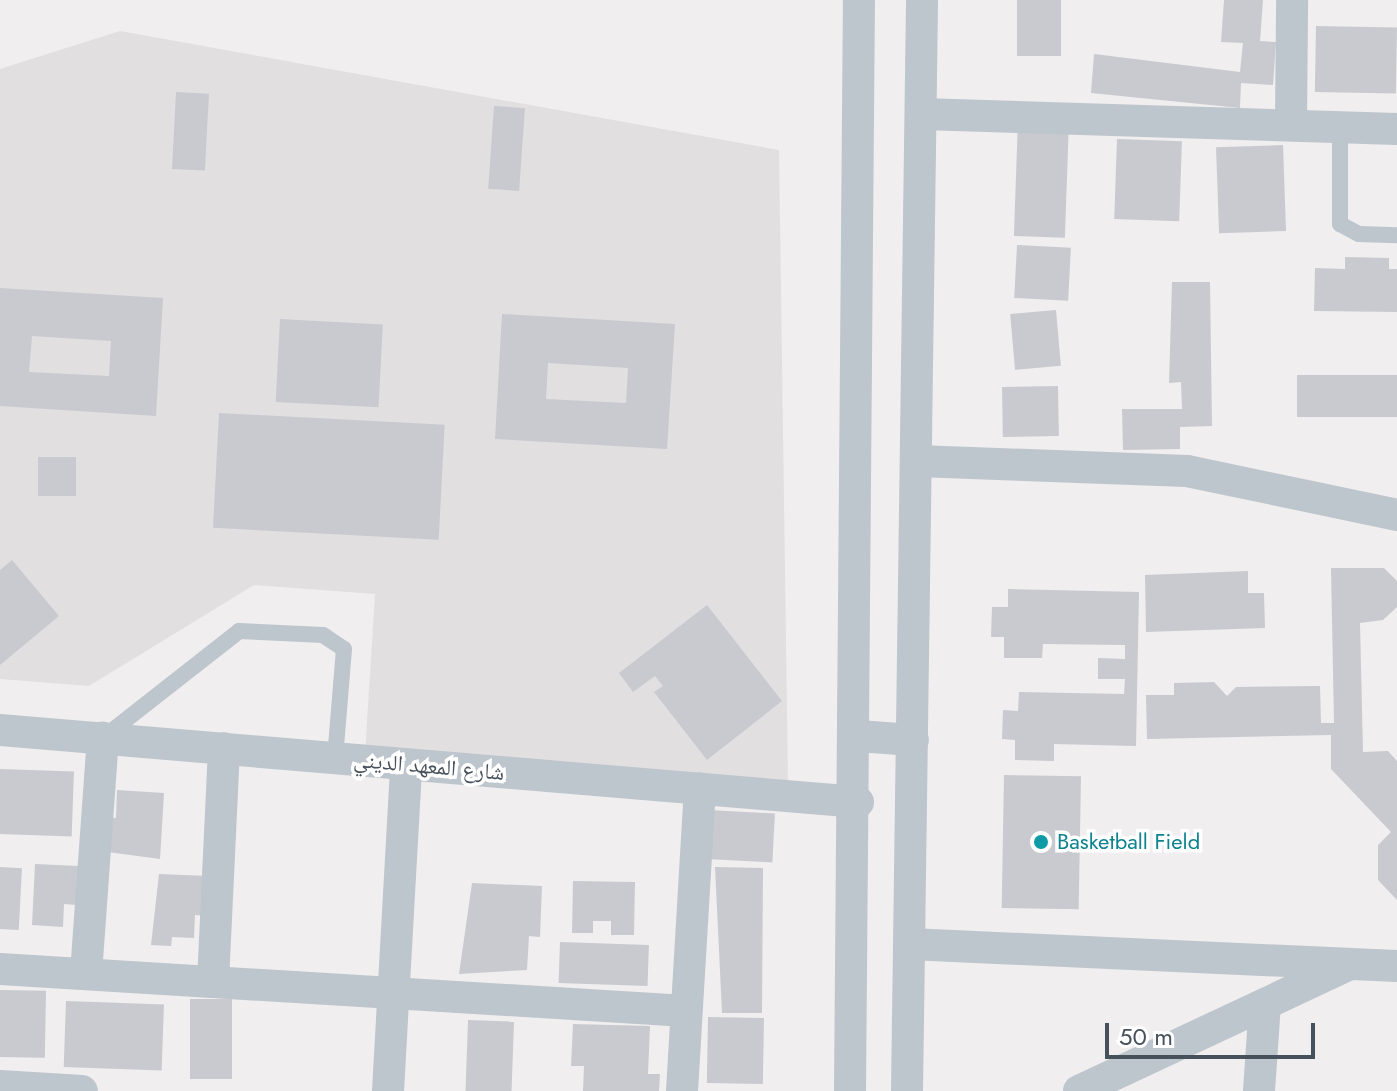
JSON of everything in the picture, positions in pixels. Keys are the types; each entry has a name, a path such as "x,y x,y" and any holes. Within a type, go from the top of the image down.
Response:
{"street":[{"path":"850,1091 858,802 859,0"},
{"path":"907,1091 922,0"},
{"path":"1291,125 1292,0"},
{"path":"922,114 1397,129"},
{"path":"917,461 1187,471 1397,515"},
{"name":"شارع المعهد الديني","path":"0,730 858,802"},
{"path":"858,736 913,740"},
{"path":"86,974 103,738"},
{"path":"213,982 224,748"},
{"path":"388,1091 406,764"},
{"path":"682,1091 700,789"},
{"path":"910,944 1397,966"},
{"path":"1083,1090 1349,965"},
{"path":"0,969 686,1011"},
{"path":"1259,1091 1265,1004"},
{"path":"0,1086 82,1091"}],"lane":[{"path":"1340,127 1340,224 1359,234 1397,235"},
{"path":"103,738 239,631 290,632 323,635 344,649 335,758"}],"shaded area":[{"path":"120,31 779,150 788,782 365,753 375,594 254,585 89,686 0,679 0,69"}],"building":[{"path":"1017,0 1061,0 1061,56 1017,56"},
{"path":"1224,0 1263,0 1260,41 1276,42 1273,85 1241,83 1240,108 1091,93 1094,54 1240,72 1243,43 1221,42"},
{"path":"1316,26 1397,27 1396,93 1315,92"},
{"path":"176,92 209,94 205,171 172,169"},
{"path":"494,106 525,108 519,191 488,189"},
{"path":"1018,119 1069,121 1065,238 1014,236"},
{"path":"1117,139 1182,141 1179,221 1114,219"},
{"path":"1283,145 1286,231 1219,233 1216,147"},
{"path":"1017,245 1071,248 1068,301 1014,298"},
{"path":"1345,257 1389,258 1389,269 1397,269 1397,312 1314,311 1315,268 1345,269"},
{"path":"1172,282 1210,282 1212,426 1180,427 1180,449 1123,450 1122,409 1182,409 1181,382 1169,383"},
{"path":"0,288 163,298 156,416 0,406","holes":["32,336 111,341 109,376 29,372"]},
{"path":"1056,310 1061,366 1015,370 1010,314"},
{"path":"502,314 675,324 667,449 495,439","holes":["548,363 628,368 626,403 546,399"]},
{"path":"280,319 383,324 379,407 276,402"},
{"path":"1297,375 1397,375 1397,417 1297,417"},
{"path":"1058,386 1059,436 1003,437 1002,387"},
{"path":"219,413 445,425 439,540 213,528"},
{"path":"38,457 76,457 76,496 38,496"},
{"path":"12,560 59,616 0,665 0,570"},
{"path":"1331,568 1384,568 1397,581 1397,607 1383,620 1360,623 1363,752 1388,751 1397,761 1397,900 1378,880 1378,845 1391,832 1331,769 1331,735 1147,739 1146,695 1174,695 1174,683 1214,682 1227,696 1236,687 1320,686 1321,723 1334,723"},
{"path":"1248,571 1248,593 1264,593 1265,628 1146,632 1145,575"},
{"path":"1008,589 1139,592 1136,746 1054,744 1054,761 1015,760 1015,740 1002,739 1003,710 1018,711 1019,692 1124,694 1125,679 1098,679 1098,658 1125,659 1125,645 1043,644 1042,658 1004,658 1004,637 991,637 992,607 1008,607"},
{"path":"707,605 782,701 707,760 654,692 663,686 655,676 633,692 619,673"},
{"path":"0,769 74,772 72,837 0,834"},
{"name":"Basketball Field","path":"1004,775 1081,776 1079,909 1002,908"},
{"path":"117,790 164,793 160,859 100,851 102,817 116,818"},
{"path":"709,810 775,813 772,862 706,859"},
{"path":"35,864 79,866 77,905 64,904 63,927 32,925"},
{"path":"0,867 22,868 19,930 0,929"},
{"path":"715,867 763,868 762,1013 722,1013"},
{"path":"159,874 209,876 208,916 195,915 194,938 172,937 171,946 151,945"},
{"path":"573,881 635,882 634,935 611,935 611,921 593,921 593,933 572,933"},
{"path":"472,883 542,886 540,937 529,936 527,970 459,974"},
{"path":"560,942 649,945 648,986 559,983"},
{"path":"0,990 46,991 45,1058 0,1057"},
{"path":"190,999 232,999 232,1079 190,1079"},
{"path":"66,1001 164,1004 162,1070 64,1067"},
{"path":"708,1017 764,1018 763,1084 707,1083"},
{"path":"468,1020 514,1022 512,1091 466,1091"},
{"path":"573,1024 650,1026 648,1074 660,1074 659,1091 583,1091 584,1066 571,1066"}],"place":[{"name":"Basketball Field","path":"1041,842"}]}
